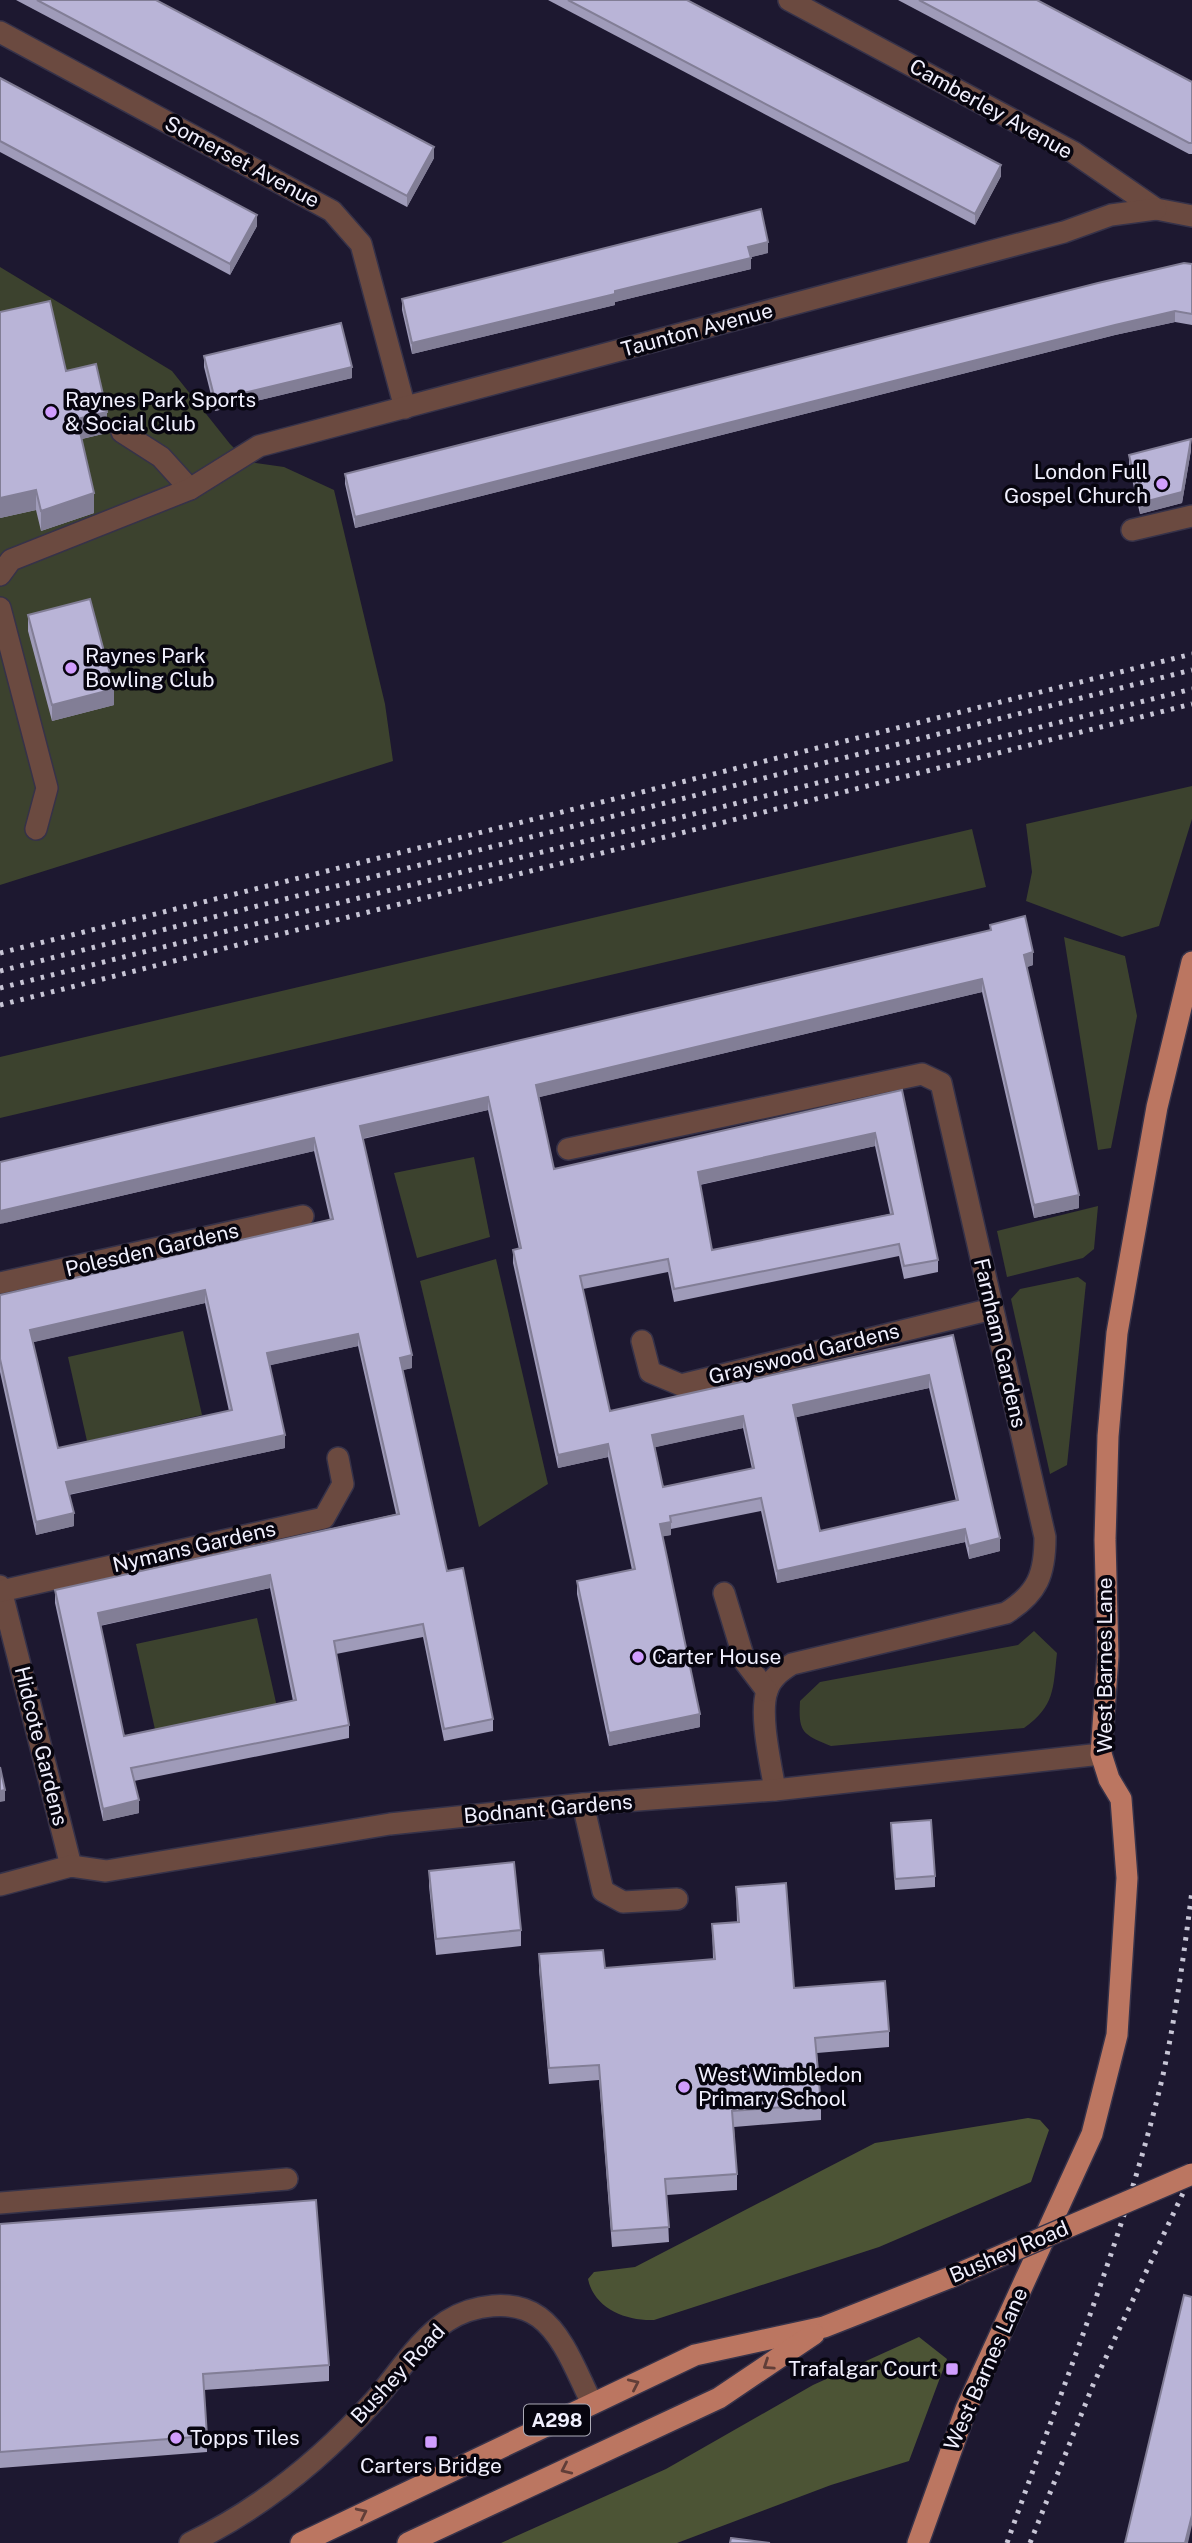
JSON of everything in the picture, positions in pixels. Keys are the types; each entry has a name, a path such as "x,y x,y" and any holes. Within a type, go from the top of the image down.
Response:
{"main road":[{"name":"West Barnes Lane","path":"918,2543 966,2409 1093,2134 1117,2035 1127,1878 1121,1798 1109,1779 1101,1754 1108,1656 1105,1540 1108,1436 1117,1333 1157,1107 1192,962"},
{"name":"Bushey Road","path":"300,2543 695,2355 824,2327 951,2277 1192,2174"},
{"name":"Bushey Road","path":"408,2543 719,2398 824,2327"}],"street":[{"name":"Camberley Avenue","path":"789,0 1073,152 1156,209 1192,216"},
{"name":"Somerset Avenue","path":"0,32 332,211 361,244 405,408"},
{"name":"Taunton Avenue","path":"4,562 190,489 259,446 1064,232 1111,215 1156,209"},
{"path":"122,432 161,457 190,489"},
{"path":"1132,530 1192,516"},
{"path":"0,608 47,788 36,829"},
{"name":"Farnham Gardens","path":"568,1149 922,1074 941,1083 1045,1537 1045,1556 1039,1580 1027,1600 1006,1613 792,1664 776,1675 767,1690"},
{"name":"Polesden Gardens","path":"0,1283 303,1216"},
{"name":"Grayswood Gardens","path":"642,1341 650,1372 681,1385 992,1309"},
{"name":"Nymans Gardens","path":"1,1588 324,1518 343,1484 338,1458"},
{"name":"Hidcote Gardens","path":"1,1588 71,1867"},
{"path":"724,1593 745,1662 767,1690 765,1706 775,1790"},
{"name":"Bodnant Gardens","path":"0,1885 71,1867 106,1871 390,1824 583,1804 775,1790 1101,1754"},
{"path":"583,1804 603,1891 623,1902 677,1899"},
{"path":"0,2203 287,2179"},
{"name":"Bushey Road","path":"190,2543 258,2505 300,2474 375,2400 417,2349 447,2321 475,2309 497,2305 518,2308 539,2317 567,2354 592,2403"}],"green space":[{"path":"0,267 172,371 230,444 248,462 284,467 334,490 385,704 393,761 0,885"},
{"path":"1192,786 1192,819 1159,926 1122,937 1026,901 1032,872 1026,824"},
{"path":"972,829 986,887 0,1118 0,1057"},
{"path":"1064,937 1125,956 1137,1016 1111,1148 1098,1150"},
{"path":"474,1157 490,1237 417,1258 394,1173"},
{"path":"1098,1206 1094,1249 1083,1258 1007,1277 997,1231"},
{"path":"496,1259 548,1484 479,1527 420,1281"},
{"path":"1078,1277 1086,1283 1067,1465 1050,1474 1011,1299 1020,1289"},
{"path":"183,1331 202,1415 87,1441 68,1357"},
{"path":"257,1618 277,1707 156,1734 136,1644"},
{"path":"1034,1631 1057,1653 1056,1666 1047,1704 1024,1728 831,1746 804,1731 800,1720 800,1701 820,1682 1018,1645"},
{"path":"1028,2118 1040,2120 1049,2130 1031,2182 879,2247 654,2320 632,2318 612,2311 591,2289 588,2279 594,2272 635,2267 875,2143"},
{"path":"919,2337 947,2359 909,2461 831,2485 677,2543 501,2543 666,2469 813,2385"}],"building":[{"path":"37,0 156,0 434,147 407,196"},
{"path":"568,0 687,0 1001,165 975,214"},
{"path":"919,0 1037,0 1192,82 1192,143 1189,143"},
{"path":"0,78 257,215 230,264 0,141"},
{"path":"761,209 768,242 748,247 751,258 412,343 402,299"},
{"path":"1184,263 1192,264 1192,314 1175,311 1115,325 355,517 345,474"},
{"name":"Raynes Park Sports & Social Club","path":"50,301 66,371 96,364 107,412 77,419 94,493 41,511 36,490 0,498 0,312"},
{"path":"341,323 352,367 215,400 204,356"},
{"name":"London Full Gospel Church","path":"1191,439 1182,492 1140,503 1129,455"},
{"name":"Raynes Park Bowling Club","path":"90,599 114,689 52,705 28,615"},
{"path":"1025,916 1033,952 1024,955 1079,1195 1034,1205 982,979 536,1085 554,1169 902,1090 938,1260 904,1266 899,1244 674,1289 668,1259 580,1276 610,1411 953,1335 1000,1538 969,1546 965,1529 777,1571 761,1498 670,1516 671,1522 660,1524 700,1714 609,1733 577,1581 635,1569 608,1444 558,1455 513,1250 521,1248 488,1097 360,1126 412,1355 400,1358 447,1571 463,1568 493,1719 444,1729 423,1624 334,1641 349,1725 131,1768 139,1800 103,1809 55,1590 399,1514 358,1334 267,1353 285,1435 66,1482 74,1513 36,1522 0,1359 0,1295 333,1219 314,1138 0,1211 0,1162 991,930 990,925","holes":["875,1133 893,1214 712,1250 698,1172","205,1290 232,1410 58,1448 30,1330","929,1375 958,1500 820,1531 793,1405","743,1416 754,1468 663,1487 652,1435","270,1575 296,1700 124,1736 98,1613"]},
{"path":"0,1767 5,1790 0,1791"},
{"path":"931,1820 935,1876 895,1879 891,1823"},
{"path":"514,1862 521,1930 436,1939 429,1871"},
{"path":"786,1883 794,1988 885,1981 889,2031 815,2038 821,2104 732,2111 737,2174 665,2179 669,2227 612,2231 599,2065 549,2068 539,1954 603,1950 605,1968 715,1959 712,1924 739,1922 736,1887"},
{"path":"316,2200 329,2365 203,2374 207,2436 0,2452 0,2224"},
{"path":"1184,2295 1192,2297 1192,2515 1185,2543 1125,2543"},
{"path":"731,2538 770,2543 730,2543"}],"railway":[{"path":"0,953 1192,654"},
{"path":"0,971 1192,670"},
{"path":"0,988 1192,689"},
{"path":"0,1005 1192,704"},
{"path":"1007,2543 1131,2194 1163,2075 1192,1891"},
{"path":"1030,2543 1093,2385 1192,2174"}],"place":[{"name":"Raynes Park Sports & Social Club","path":"51,412"},
{"name":"London Full Gospel Church","path":"1162,484"},
{"name":"Raynes Park Bowling Club","path":"71,668"},
{"name":"Carter House","path":"638,1657"},
{"name":"West Wimbledon Primary School","path":"684,2087"},
{"name":"Trafalgar Court","path":"952,2369"},
{"name":"Topps Tiles","path":"176,2438"},
{"name":"Carters Bridge","path":"431,2442"}]}
